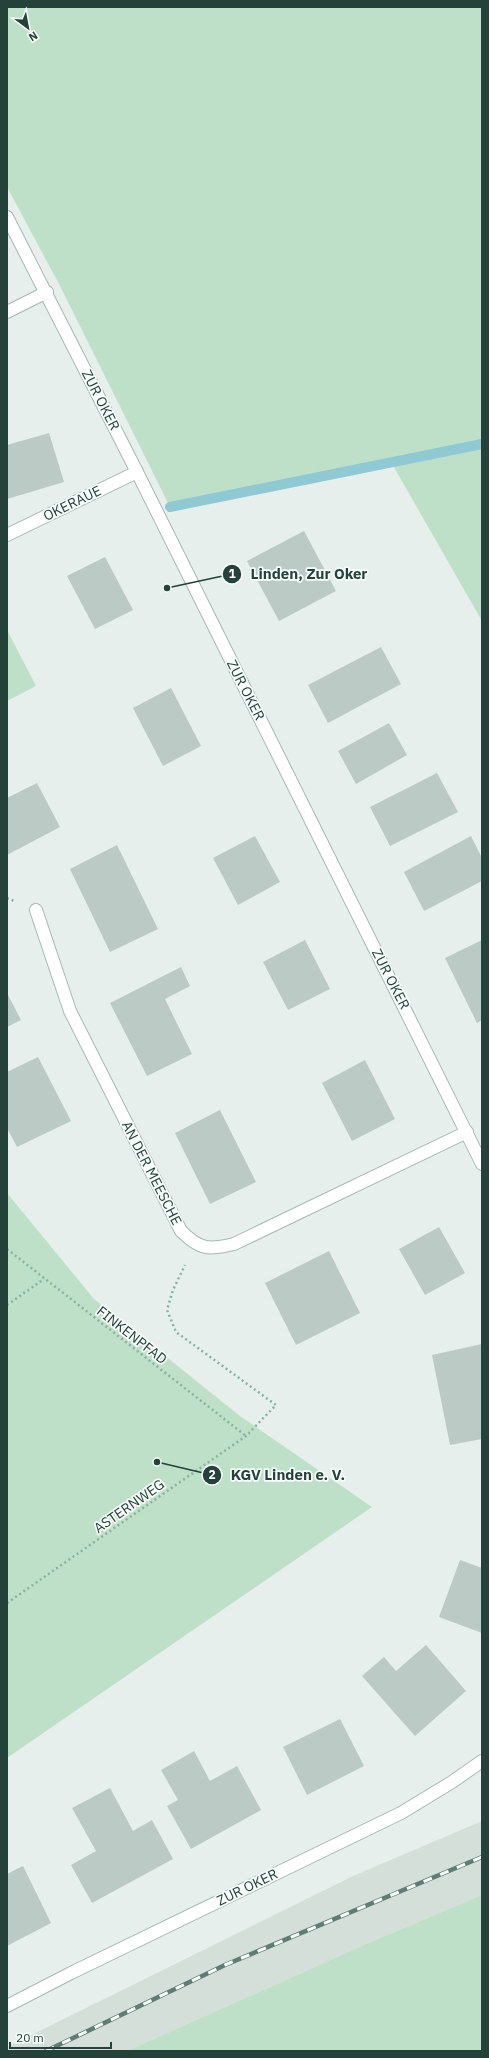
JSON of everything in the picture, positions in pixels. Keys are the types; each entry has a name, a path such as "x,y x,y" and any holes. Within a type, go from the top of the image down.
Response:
{"street":[{"name":"ZUR OKER","path":"7,217 47,292 482,1164"},
{"path":"7,312 47,292"},
{"name":"OKERAUE","path":"7,535 137,472"},
{"name":"AN DER MEESCHE","path":"36,910 70,1011 181,1231 194,1244"},
{"path":"194,1244 213,1249 234,1244 467,1132"},
{"name":"ZUR OKER","path":"7,2006 71,1973 401,1813 452,1782 482,1761"}],"path":[{"name":"ASTERNWEG","path":"7,1603 246,1436 276,1404 176,1332 168,1310 173,1290 194,1244"},
{"name":"FINKENPFAD","path":"7,1249 246,1436"},
{"path":"7,1305 44,1279"}],"shaded area":[{"path":"482,1821 482,1895 366,1944 127,2051 7,2051 7,2047 353,1876"}],"green space":[{"path":"7,7 482,7 482,621 391,462 170,507 59,284 7,187"},
{"path":"7,630 36,686 7,701"},
{"path":"7,1193 94,1299 240,1416 372,1507 7,1758"},
{"path":"482,1895 482,2051 127,2051 366,1944"}],"building":[{"path":"49,433 64,482 7,499 7,445"},
{"path":"304,531 336,591 279,621 247,561"},
{"path":"105,557 133,610 95,629 67,576"},
{"path":"381,647 401,684 328,723 308,685"},
{"path":"171,688 201,746 163,766 133,708"},
{"path":"389,723 407,755 356,784 338,751"},
{"path":"437,773 458,812 390,846 370,807"},
{"path":"37,783 60,827 7,855 7,798"},
{"path":"255,836 280,882 238,905 213,858"},
{"path":"471,836 482,858 482,881 424,911 404,872"},
{"path":"117,845 158,929 110,952 70,869"},
{"path":"305,940 330,989 288,1010 263,962"},
{"path":"482,940 482,1020 477,1023 445,958"},
{"path":"181,967 190,986 165,999 192,1054 147,1076 110,1003"},
{"path":"7,993 21,1020 7,1027"},
{"path":"38,1057 71,1121 17,1147 7,1128 7,1072"},
{"path":"365,1060 395,1119 352,1141 322,1083"},
{"path":"220,1110 256,1182 210,1204 175,1133"},
{"path":"439,1227 465,1273 425,1295 399,1249"},
{"path":"329,1251 360,1313 296,1345 265,1283"},
{"path":"482,1344 482,1439 450,1445 432,1355"},
{"path":"460,1560 482,1568 482,1633 439,1617"},
{"path":"426,1645 466,1691 415,1736 362,1676 384,1657 396,1671"},
{"path":"340,1719 364,1766 307,1795 283,1747"},
{"path":"194,1751 210,1781 237,1766 261,1810 191,1849 167,1806 178,1800 161,1770"},
{"path":"110,1788 133,1831 152,1820 173,1859 92,1903 71,1865 96,1851 72,1808"},
{"path":"23,1866 51,1923 7,1946 7,1874"}],"waterway":[{"path":"170,507 482,444"}],"railway":[{"path":"46,2051 225,1965 482,1857"}],"place":[{"name":"Linden, Zur Oker","path":"167,588"},
{"name":"KGV Linden e. V.","path":"157,1462"}]}
